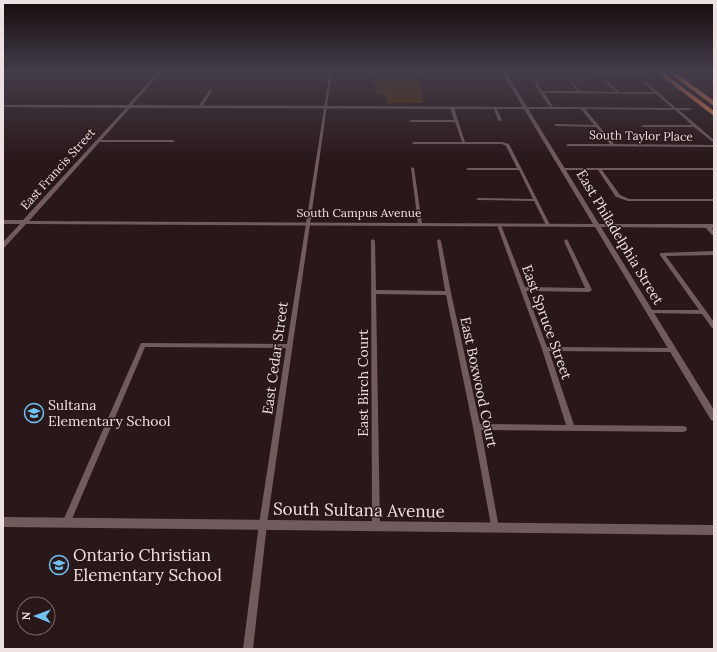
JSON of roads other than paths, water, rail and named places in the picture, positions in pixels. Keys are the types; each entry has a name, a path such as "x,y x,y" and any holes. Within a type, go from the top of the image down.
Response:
{"highway":[{"path":"698,101 714,114"}],"street":[{"name":"East Francis Street","path":"3,246 134,101"},
{"path":"200,107 204,101"},
{"name":"East Cedar Street","path":"248,649 263,524 328,101"},
{"name":"East Philadelphia Street","path":"522,101 714,418"},
{"path":"547,101 552,108"},
{"path":"667,101 714,142"},
{"path":"3,106 690,109"},
{"path":"452,108 464,143"},
{"path":"494,108 500,120"},
{"path":"582,108 613,145"},
{"path":"411,121 457,121"},
{"path":"556,125 597,126"},
{"path":"643,126 694,126"},
{"path":"98,141 173,141"},
{"path":"414,143 502,143 508,145 548,225"},
{"name":"South Taylor Place","path":"568,145 714,146"},
{"path":"412,168 420,224"},
{"path":"468,169 520,169"},
{"path":"564,169 714,169"},
{"path":"599,169 618,196 623,199 714,200"},
{"path":"478,199 535,200"},
{"name":"South Campus Avenue","path":"3,222 714,226"},
{"name":"East Spruce Street","path":"499,225 545,349 572,428"},
{"path":"707,226 714,234"},
{"name":"East Boxwood Court","path":"439,240 448,293 477,427 495,528"},
{"name":"East Birch Court","path":"373,241 375,292 376,526"},
{"path":"523,290 589,290 566,242"},
{"path":"714,253 662,254 714,326"},
{"path":"375,292 448,293"},
{"path":"650,312 704,312"},
{"path":"66,523 143,345 290,346"},
{"path":"545,349 673,350"},
{"path":"477,427 683,429"},
{"name":"South Sultana Avenue","path":"3,522 714,530"}],"place":[{"name":"Sultana Elementary School","path":"34,413"},
{"name":"Ontario Christian Elementary School","path":"59,565"}]}
